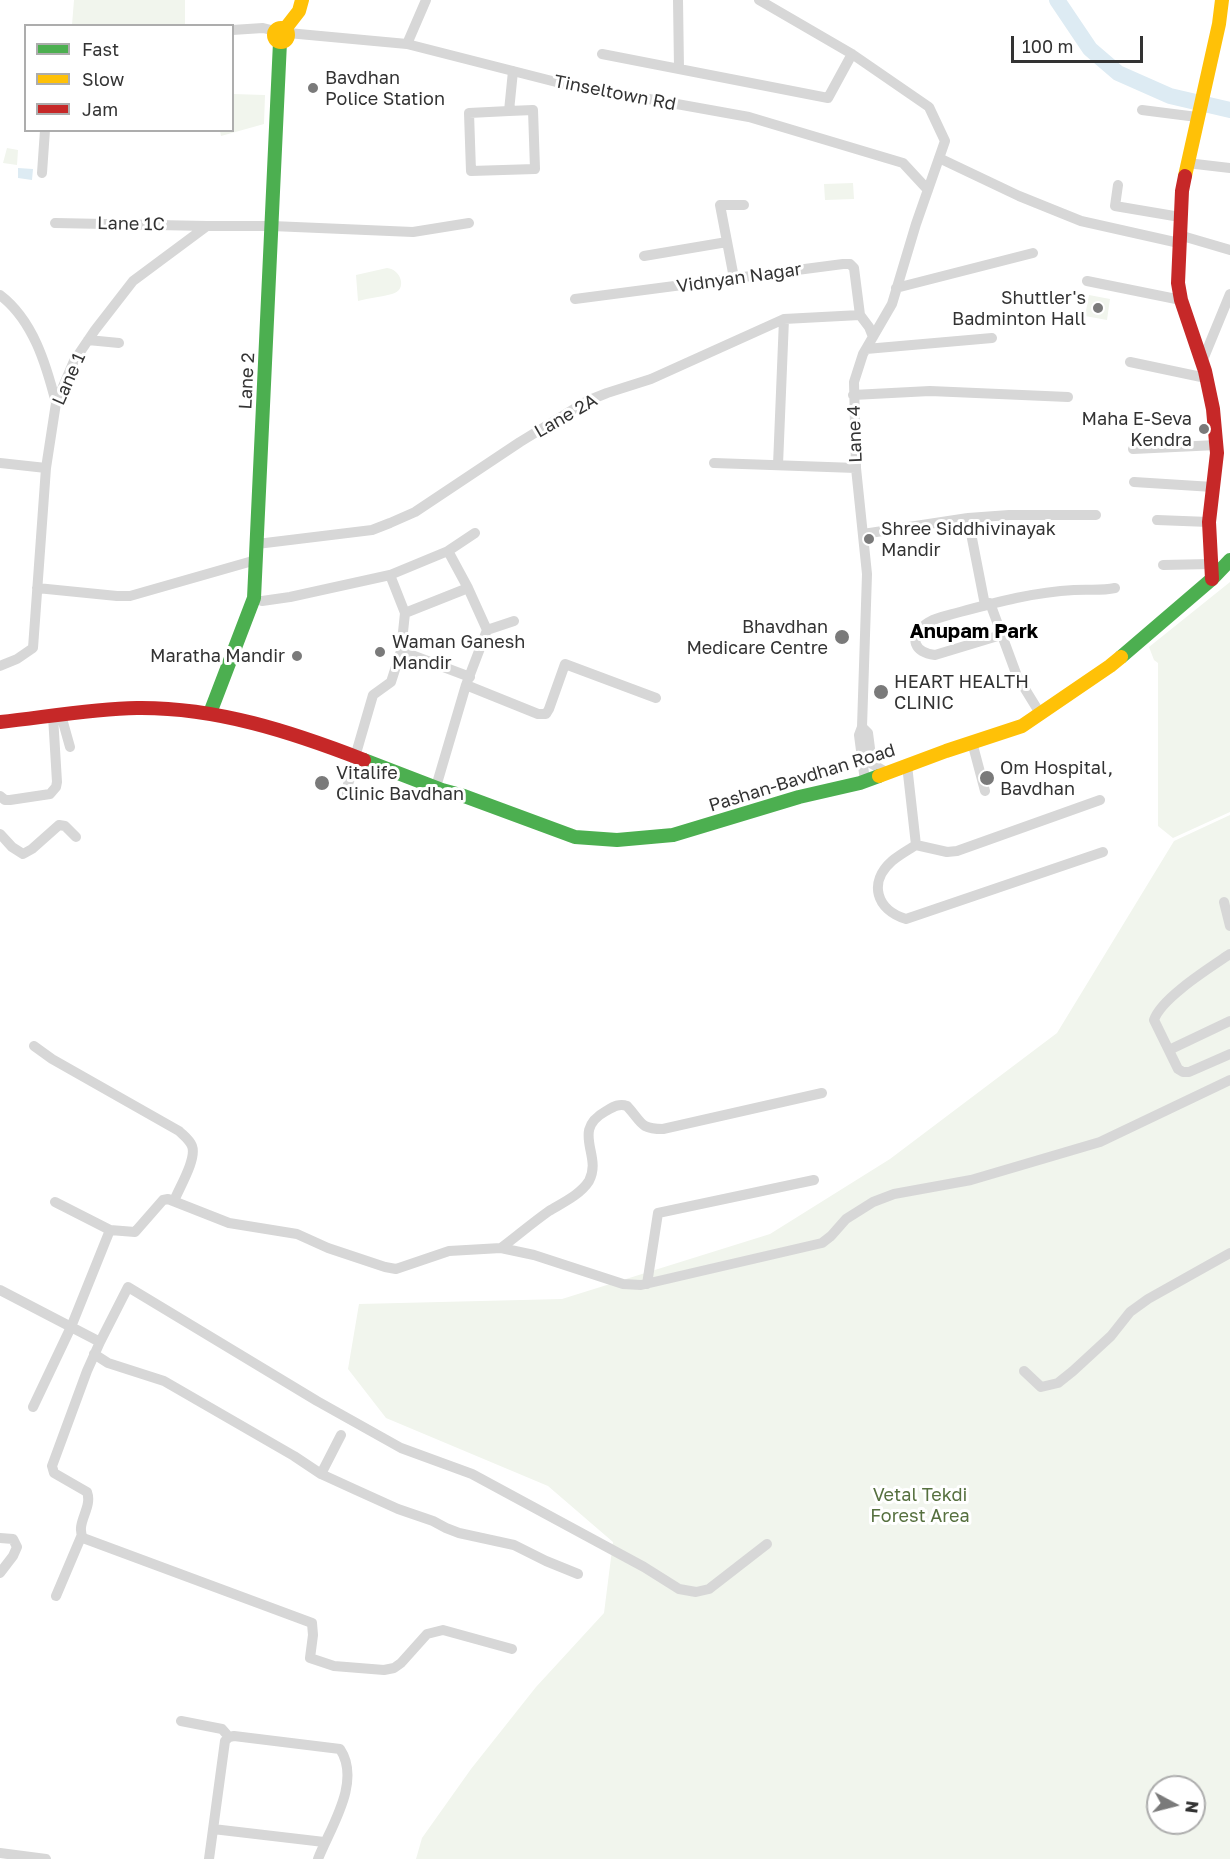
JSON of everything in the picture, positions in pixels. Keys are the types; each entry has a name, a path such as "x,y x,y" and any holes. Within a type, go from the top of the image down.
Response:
{"main road":[{"name":"Lane 2","path":"211,710 255,598 282,34 299,11 302,0"},
{"path":"1212,579 1209,522 1217,445 1213,409 1202,362 1181,300 1178,283 1182,191 1197,114 1219,24 1222,0"},
{"name":"Pashan-Bavdhan Road","path":"357,754 458,796 464,796 575,837 617,840 673,835 865,781 1022,726 1110,666 1212,579 1230,560"},
{"name":"Pashan-Bavdhan Road","path":"0,712 129,700 176,701 282,731 438,780 464,796"},
{"name":"Pashan-Bavdhan Road","path":"0,722 114,709 211,710"}],"street":[{"path":"407,44 426,0"},
{"path":"678,0 679,68"},
{"name":"Lane 4","path":"759,0 852,54 929,107 945,141 892,304 866,349 854,382 856,468 867,574 862,727 859,735 865,781"},
{"name":"Tinseltown Rd","path":"234,30 263,28 282,34 407,44 560,83 749,117 903,163 928,190"},
{"path":"602,54 828,98 852,54"},
{"path":"509,111 513,71"},
{"path":"533,110 535,169 471,171 469,112 509,111 533,110"},
{"path":"1142,110 1197,114"},
{"path":"42,173 45,132"},
{"path":"939,158 1019,196 1081,221 1230,250"},
{"path":"1187,163 1230,168"},
{"path":"1118,185 1116,206 1180,217"},
{"path":"734,278 720,205 744,205"},
{"name":"Lane 1C","path":"55,223 207,226"},
{"path":"207,226 272,226 413,232 469,223"},
{"name":"Lane 1","path":"0,666 17,659 33,648 46,468 56,403 74,361 133,281 207,226"},
{"path":"644,256 727,242"},
{"path":"896,288 1033,253"},
{"name":"Vidnyan Nagar","path":"575,299 850,264 854,268 860,315"},
{"path":"1087,281 1181,300"},
{"path":"1202,362 1230,294"},
{"path":"0,296 22,317 46,364 56,403"},
{"path":"860,315 873,337"},
{"name":"Lane 2A","path":"257,544 372,530 415,512 520,442 587,401 651,380 784,319 860,315"},
{"path":"778,465 784,319"},
{"path":"866,349 992,338"},
{"path":"88,340 119,343"},
{"path":"1130,362 1206,378"},
{"path":"853,396 930,391 1068,397"},
{"path":"1132,449 1217,445"},
{"path":"0,463 46,468"},
{"path":"714,463 856,468"},
{"path":"1134,482 1213,487"},
{"path":"863,534 968,518 1009,515 1096,515"},
{"path":"968,518 987,604 1017,676 1041,715"},
{"path":"1157,520 1209,522"},
{"path":"262,602 390,574 448,551 475,533"},
{"path":"438,780 468,681 487,630 448,551"},
{"path":"37,588 130,596 256,560"},
{"path":"1163,566 1211,564"},
{"path":"344,796 373,695 391,682 401,651 405,614 390,574"},
{"path":"405,614 468,588"},
{"path":"1001,635 935,655 927,654 918,648 915,641 917,632 930,621 987,604 1024,596 1115,588"},
{"path":"487,630 514,621"},
{"path":"401,651 538,714 546,714 549,709 565,664 656,698"},
{"path":"57,716 70,747"},
{"path":"0,796 5,800 10,800 50,794 53,791 57,782 57,716"},
{"name":"Lane 4","path":"862,727 868,733 872,764 888,773"},
{"path":"972,742 985,791"},
{"path":"907,765 916,845"},
{"path":"1100,800 957,851 947,852 916,845 891,861 882,873 878,888 879,900 888,911 906,919 1103,852"},
{"path":"0,834 12,847 23,854 59,825 65,826 76,837"},
{"path":"1224,902 1230,926"},
{"path":"1230,954 1191,981 1156,1014 1154,1023 1178,1069 1183,1072 1189,1072 1230,1054"},
{"path":"1169,1050 1230,1021"},
{"path":"34,1046 52,1059 179,1131 188,1140 193,1147 193,1156 174,1201"},
{"path":"55,1202 110,1230 135,1232 163,1200 168,1199 229,1223 297,1234 328,1248 385,1267 396,1269 449,1251 501,1248 534,1255 632,1286 822,1243 846,1219 873,1202 894,1194 971,1180 1100,1142 1230,1080"},
{"path":"501,1248 588,1182 592,1162 588,1132 597,1117 617,1105 627,1106 639,1123 646,1128 663,1129 822,1093"},
{"path":"647,1284 658,1213 814,1180"},
{"path":"33,1407 71,1327 110,1230"},
{"path":"1024,1371 1041,1387 1058,1383 1111,1336 1130,1312 1148,1299 1230,1253"},
{"path":"56,1596 81,1537 80,1529 89,1495 54,1473 52,1466 94,1354 128,1287 391,1443 472,1474 679,1589 696,1592 709,1589 767,1544"},
{"path":"0,1290 100,1341"},
{"path":"94,1354 108,1363 164,1381 321,1474 446,1528 514,1545 578,1574"},
{"path":"321,1474 341,1435"},
{"path":"81,1537 312,1623 314,1635 310,1658 334,1666 384,1670 394,1668 427,1634 443,1630 512,1649"},
{"path":"0,1538 13,1539 17,1547 0,1573"},
{"path":"181,1721 222,1729 229,1737"},
{"path":"209,1859 225,1741 234,1736 340,1749 346,1763 347,1785 343,1802 318,1859"},
{"path":"213,1828 324,1842"},
{"path":"0,1853 46,1859"}],"green space":[{"path":"74,0 185,0 185,24 72,24"},
{"path":"234,94 265,95 264,124 221,136 220,132 234,132"},
{"path":"7,148 18,150 17,165 3,163"},
{"path":"853,183 854,199 825,200 824,184"},
{"path":"387,268 396,272 401,280 397,292 358,301 356,275"},
{"name":"Shuttler's Badminton Hall","path":"1089,295 1110,299 1107,320 1085,316"},
{"path":"1230,582 1230,812 1173,838 1158,826 1158,663 1154,660 1149,647"},
{"name":"Vetal Tekdi Forest Area","path":"1230,815 1230,1859 416,1859 422,1838 471,1769 536,1687 604,1613 613,1542 548,1486 386,1418 348,1369 359,1304 562,1299 770,1234 890,1159 1057,1033 1174,841"}],"shaded area":[{"path":"18,168 33,169 32,180 18,178"}],"waterway":[{"path":"1057,0 1090,49 1118,73 1170,96 1230,110"}],"traffic: fast":[{"path":"210,713 254,598 280,42"},
{"path":"1121,657 1212,579 1230,560"},
{"path":"364,760 575,837 617,840 673,835 799,797 860,783 879,776"}],"traffic: slow":[{"path":"285,29 299,11 302,0"},
{"path":"1185,176 1219,24 1222,0"},
{"path":"281,28 286,30 288,35 286,40 281,42 276,40 274,35 276,30 281,28"},
{"path":"879,776 1022,726 1121,657"}],"traffic: jam":[{"path":"1185,176 1182,191 1178,283 1181,300 1205,371 1213,409 1217,453 1209,522 1212,579"},
{"path":"0,722 137,708 196,712 253,723 364,760"}],"place":[{"name":"Bavdhan Police Station","path":"313,88"},
{"name":"Shuttler's Badminton Hall","path":"1098,308"},
{"name":"Maha E-Seva Kendra","path":"1204,429"},
{"name":"Shree Siddhivinayak Mandir","path":"869,539"},
{"name":"Bhavdhan Medicare Centre","path":"842,637"},
{"name":"Waman Ganesh Mandir","path":"380,652"},
{"name":"Maratha Mandir","path":"297,656"},
{"name":"HEART HEALTH CLINIC","path":"881,692"},
{"name":"Om Hospital, Bavdhan","path":"987,778"},
{"name":"Vitalife Clinic Bavdhan","path":"322,783"}],"district":[{"name":"Anupam Park","path":"974,632"}]}
